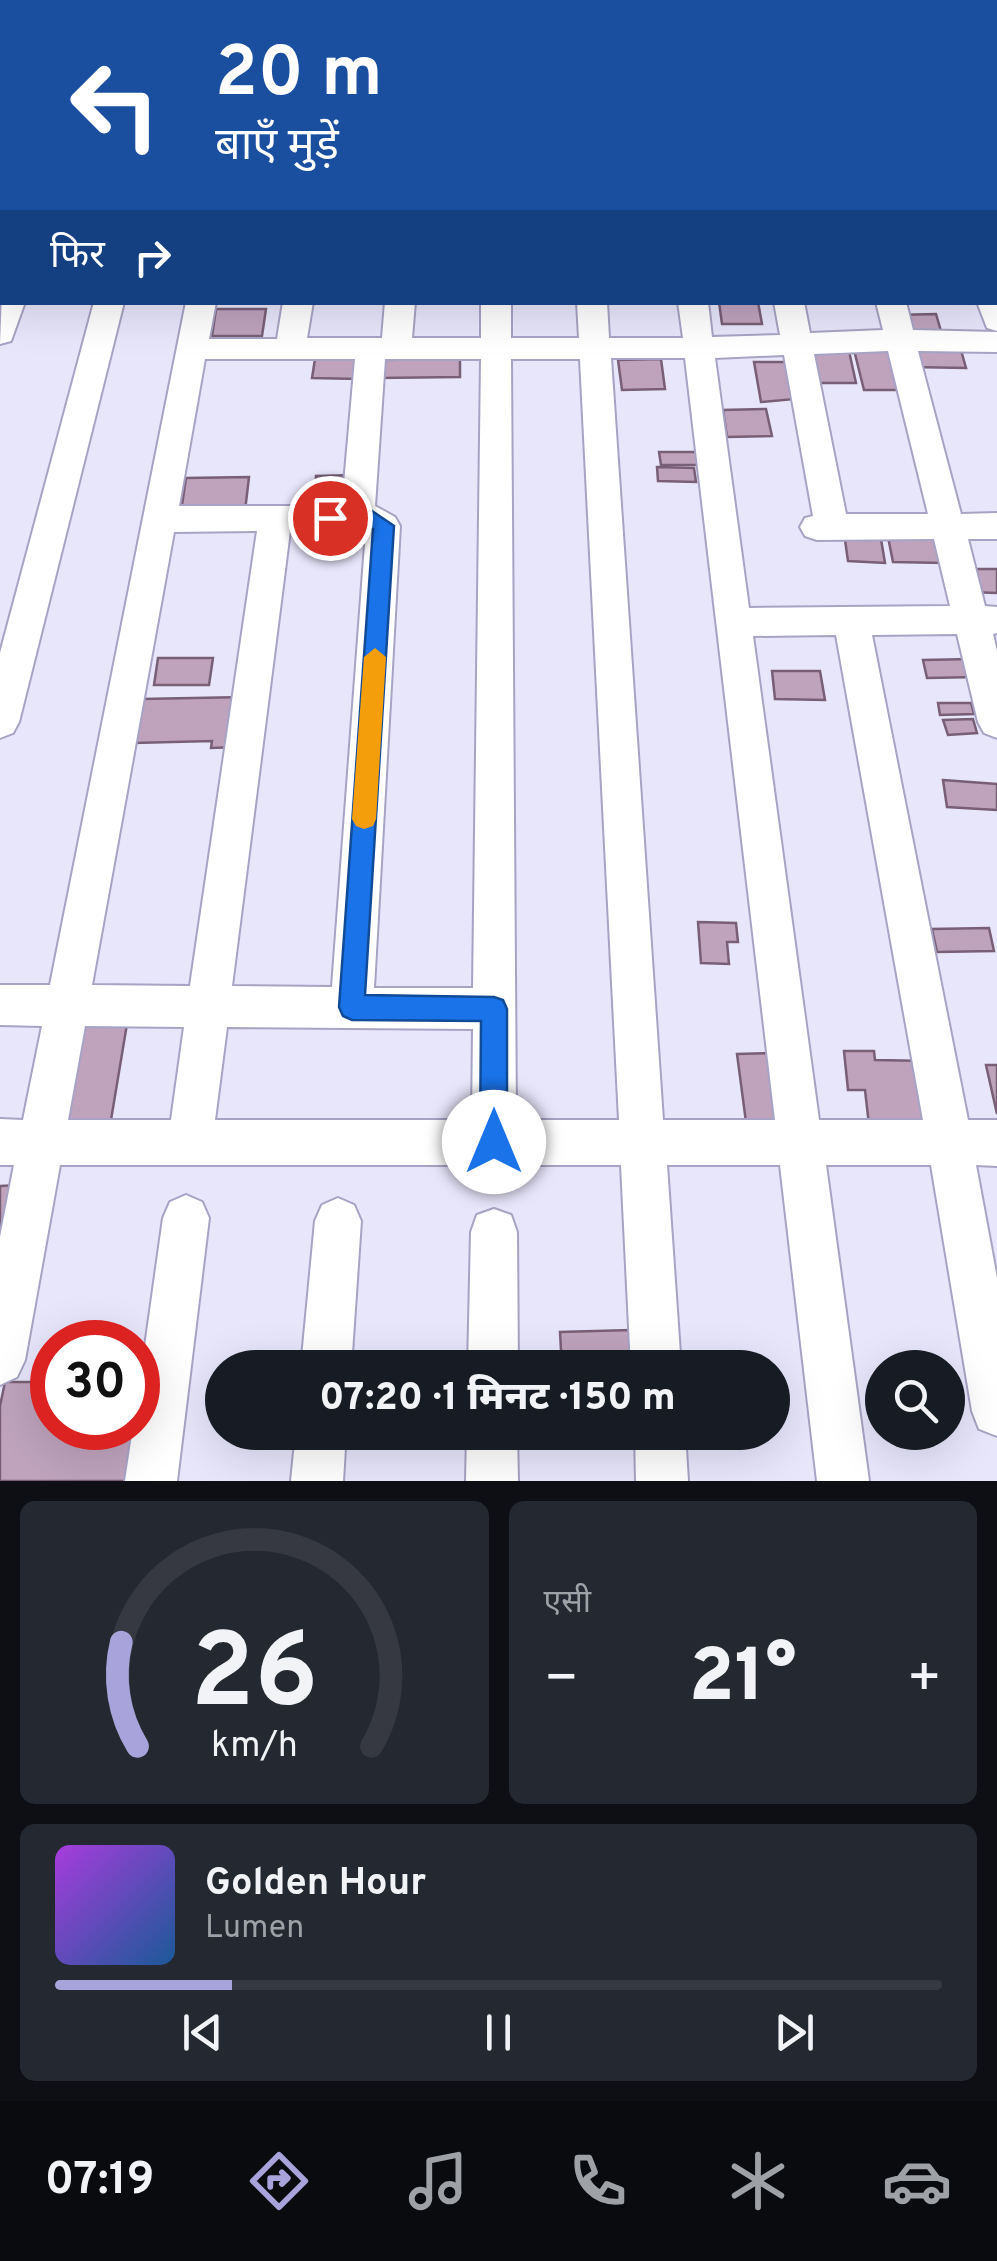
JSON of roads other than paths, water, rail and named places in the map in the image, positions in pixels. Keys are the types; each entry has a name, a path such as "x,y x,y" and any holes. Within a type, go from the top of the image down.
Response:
{"street":[{"path":"0,334 9,305"},
{"path":"0,722 108,305"},
{"path":"0,1360 21,1142 68,1005 200,305"},
{"path":"290,349 297,305"},
{"path":"358,518 383,349 399,305"},
{"path":"494,1142 496,305"},
{"path":"592,305 655,1350"},
{"path":"693,305 843,1481"},
{"path":"790,305 824,527 997,526"},
{"path":"891,305 948,526 984,620 997,722"},
{"path":"192,348 594,349 900,340 997,342"},
{"path":"160,519 372,518 384,526 352,1007"},
{"path":"190,1140 275,519"},
{"path":"733,622 984,620"},
{"path":"851,621 997,1411"},
{"path":"0,1005 494,1009"},
{"path":"21,1142 997,1143"},
{"path":"152,1481 186,1218"},
{"path":"327,1350 338,1221"},
{"path":"493,1350 494,1232"},
{"path":"317,1481 320,1450"},
{"path":"492,1450 492,1481"},
{"path":"661,1450 662,1481"}]}
